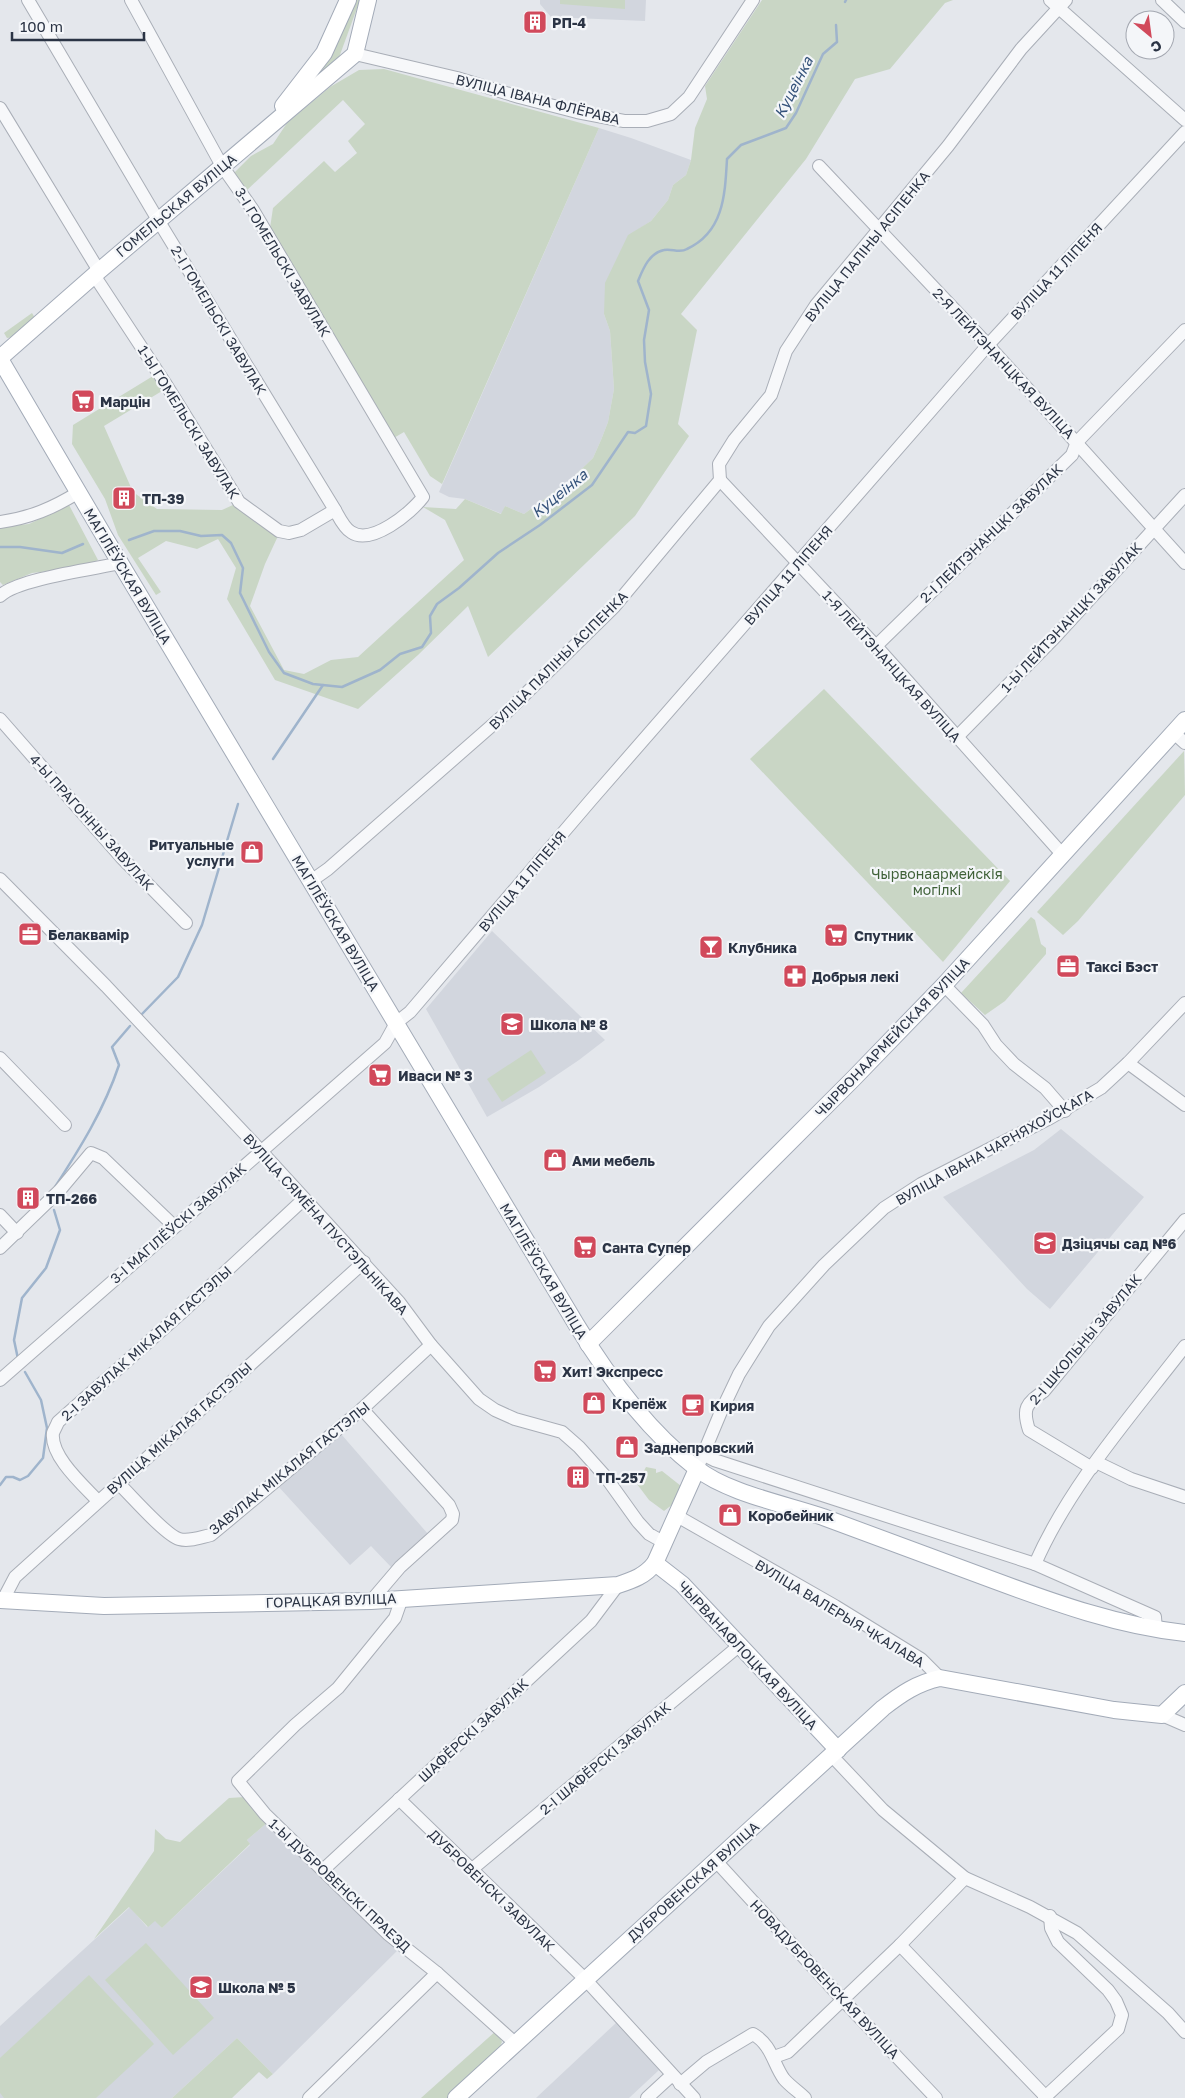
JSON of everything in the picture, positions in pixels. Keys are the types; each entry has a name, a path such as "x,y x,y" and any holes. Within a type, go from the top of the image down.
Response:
{"main road":[{"path":"254,139 298,88 324,53 348,0"},
{"path":"355,54 368,0"},
{"name":"ГОМЕЛЬСКАЯ ВУЛІЦА","path":"0,358 96,273 355,54"},
{"name":"МАГІЛЁЎСКАЯ ВУЛІЦА","path":"0,358 78,492 588,1344 607,1373 644,1418 700,1462 717,1481 739,1490 821,1517 1025,1592 1081,1610 1156,1630 1185,1633"},
{"name":"ЧЫРВОНААРМЕЙСКАЯ ВУЛІЦА","path":"588,1344 854,1078 944,985 1062,854 1179,738 1185,720"},
{"path":"655,1563 700,1462"},
{"name":"ГОРАЦКАЯ ВУЛІЦА","path":"2,1600 104,1606 371,1601 618,1585 648,1572 655,1563"},
{"name":"ЧЫРВАНАФЛОЦКАЯ ВУЛІЦА","path":"655,1563 682,1584 740,1645 835,1753"},
{"path":"940,1678 1114,1710 1162,1715 1185,1693"},
{"name":"ДУБРОВЕНСКАЯ ВУЛІЦА","path":"456,2098 715,1860 905,1691 922,1682 940,1678"}],"street":[{"name":"2-І ГОМЕЛЬСКІ ЗАВУЛАК","path":"28,0 158,220 334,510 350,532 360,536 380,533 418,504 423,497"},
{"name":"3-І ГОМЕЛЬСКІ ЗАВУЛАК","path":"131,0 222,166 249,204 423,497"},
{"name":"ВУЛІЦА ІВАНА ФЛЁРАВА","path":"355,54 457,78 577,112 624,121 647,121 671,114 688,97 753,0"},
{"path":"1162,0 1185,22"},
{"path":"1058,3 1185,120"},
{"name":"ВУЛІЦА ПАЛІНЫ АСІПЕНКА","path":"311,881 328,869 505,714 614,607 720,480 719,464 734,440 771,394 786,351 816,305 948,146 1058,3"},
{"name":"1-Ы ГОМЕЛЬСКІ ЗАВУЛАК","path":"0,108 96,273 239,502 280,531 289,532 301,530 334,510"},
{"name":"ВУЛІЦА 11 ЛІПЕНЯ","path":"396,1023 410,1012 591,800 988,345 1185,132"},
{"name":"2-Я ЛЕЙТЭНАНЦКАЯ ВУЛІЦА","path":"819,166 988,345 1185,563"},
{"name":"2-І ЛЕЙТЭНАНЦКІ ЗАВУЛАК","path":"876,646 1072,455 1076,442 1185,330"},
{"name":"1-Я ЛЕЙТЭНАНЦКАЯ ВУЛІЦА","path":"720,480 876,646 956,738 1062,854"},
{"path":"0,522 23,519 54,506 78,492"},
{"name":"1-Ы ЛЕЙТЭНАНЦКІ ЗАВУЛАК","path":"956,738 1056,636 1185,495"},
{"path":"0,596 6,590 30,582 121,564"},
{"name":"4-Ы ПРАГОННЫ ЗАВУЛАК","path":"0,719 121,857 186,923"},
{"name":"ВУЛІЦА СЯМЁНА ПУСТЭЛЬНІКАВА","path":"0,879 106,986 364,1262 400,1302 431,1345 479,1399 494,1410 516,1419 562,1432 606,1476 649,1534 665,1543"},
{"path":"944,985 983,1025 996,1045 1014,1064 1045,1088 1065,1111"},
{"name":"ВУЛІЦА ІВАНА ЧАРНЯХОЎСКАГА","path":"700,1462 739,1374 769,1326 824,1265 884,1208 921,1184 1065,1111 1101,1088 1128,1063 1185,1003"},
{"name":"3-І МАГІЛЁЎСКІ ЗАВУЛАК","path":"0,1380 385,1042 396,1023"},
{"path":"0,1058 65,1125"},
{"path":"1128,1063 1185,1106"},
{"path":"0,1248 60,1190 91,1153 103,1158 174,1226"},
{"name":"2-І ЗАВУЛАК МІКАЛАЯ ГАСТЭЛЫ","path":"98,1501 65,1466 58,1454 53,1433 58,1422 173,1320 304,1199"},
{"path":"0,1214 17,1233"},
{"name":"2-І ШКОЛЬНЫ ЗАВУЛАК","path":"1185,1220 1044,1391 1028,1402 1025,1415 1030,1430 1094,1465 1185,1497"},
{"name":"ВУЛІЦА МІКАЛАЯ ГАСТЭЛЫ","path":"2,1600 15,1577 118,1482 364,1262"},
{"name":"ЗАВУЛАК МІКАЛАЯ ГАСТЭЛЫ","path":"118,1482 157,1522 179,1539 192,1540 210,1535 362,1410 431,1345"},
{"path":"1035,1564 1046,1540 1094,1465 1185,1346"},
{"path":"362,1410 449,1505 453,1514 452,1520 400,1567 371,1601"},
{"path":"700,1462 714,1460 1035,1564 1155,1617 1156,1630"},
{"name":"ВУЛІЦА ВАЛЕРЫЯ ЧКАЛАВА","path":"677,1516 835,1606 921,1659 940,1678"},
{"name":"ШАФЁРСКІ ЗАВУЛАК","path":"323,1870 591,1621 618,1585"},
{"name":"1-Ы ДУБРОВЕНСКІ ПРАЕЗД","path":"402,1598 395,1618 338,1688 295,1725 238,1781 265,1814 388,1934 516,2043"},
{"name":"2-І ШАФЁРСКІ ЗАВУЛАК","path":"471,1870 740,1645"},
{"path":"1162,1715 1185,1725"},
{"name":"ЧЫРВАНАФЛОЦКАЯ ВУЛІЦА","path":"835,1753 883,1810 965,1878 1050,1916 1077,1933 1168,2013 1185,2032"},
{"name":"ДУБРОВЕНСКІ ЗАВУЛАК","path":"399,1799 585,1980 694,2098"},
{"name":"НОВАДУБРОВЕНСКАЯ ВУЛІЦА","path":"715,1860 842,1999 936,2098"},
{"path":"774,2057 788,2052 900,1945 965,1878"},
{"path":"900,1945 1045,2098 1118,2029 1122,2015 1116,2001 1108,1990 1058,1942 1051,1928 1050,1916"},
{"path":"309,2098 436,1973"},
{"path":"647,2098 753,2034 760,2038 774,2057 784,2079 805,2098"}],"shaded area":[{"path":"540,0 646,0 645,21 551,17 540,4"},
{"path":"599,128 691,160 686,175 673,185 668,200 651,221 628,236 604,314 610,331 614,389 608,422 601,440 593,458 570,480 524,514 505,506 502,514 465,499 449,497 439,492"},
{"name":"Школа № 8","path":"492,931 605,1040 539,1087 487,1117 426,1009"},
{"name":"Дзіцячы сад №6","path":"1061,1129 1144,1197 1050,1309 1027,1289 943,1197 1034,1150"},
{"path":"341,1434 428,1534 392,1568 371,1546 350,1565 278,1486"},
{"name":"Школа № 5","path":"268,1822 400,1948 273,2074 237,2038 172,2098 0,2098 0,2026 130,1907 147,1927 155,1920 162,1928 250,1845 247,1840"},
{"path":"617,2022 659,2070 629,2098 536,2098"}],"green space":[{"path":"353,0 360,0 337,63 323,77 310,79"},
{"path":"560,0 625,0 625,9 560,4"},
{"path":"762,0 953,0 945,3 890,69 855,79 806,159 681,314 697,330 678,424 689,436 635,516 488,657 468,606 418,655 358,709 275,680 227,599 236,568 218,539 197,549 166,541 138,558 161,592 156,595 118,535 105,499 72,444 73,425 153,376 162,391 104,426 133,492 157,509 222,510 235,504 255,522 278,536 265,564 250,606 284,670 304,674 331,660 358,657 464,560 445,520 423,507 456,509 465,499 501,514 505,506 524,514 570,480 593,458 608,422 614,389 610,331 604,314 605,283 628,235 651,221 668,200 673,185 686,175 691,160 695,128 707,99 705,86"},
{"path":"384,69 599,128 442,484 430,476 404,432 392,439 270,228 273,208 324,161 335,172 357,153 348,141 365,124 343,100 246,191 234,173 251,156 273,144 287,123 330,87 359,70"},
{"path":"32,313 35,318 14,337 7,338 4,333"},
{"path":"69,505 98,560 84,567 32,573 3,585 0,582 0,527 29,524"},
{"name":"Чырвонаармейскія могілкі","path":"824,689 1010,881 943,962 750,759"},
{"path":"1184,751 1185,795 1078,921 1063,935 1037,912"},
{"path":"1031,917 1035,920 1041,944 1046,948 1046,954 1005,1001 985,1015 961,993"},
{"path":"531,1050 546,1073 502,1102 487,1079"},
{"path":"646,1467 656,1469 656,1473 662,1471 681,1486 673,1504 664,1511 649,1500 637,1484"},
{"path":"245,1797 268,1822 247,1840 250,1844 162,1928 155,1921 148,1927 129,1907 94,1939 154,1851 155,1829 166,1839 180,1842 229,1798"},
{"path":"146,1943 214,2018 173,2055 105,1980"},
{"path":"89,1975 154,2044 96,2098 4,2098 0,2093 0,2058"},
{"path":"497,2030 502,2042 497,2053 448,2098 421,2098"},
{"path":"237,2038 273,2074 267,2079 259,2072 232,2098 172,2098"}],"waterway":[{"name":"Куцеінка","path":"129,540 154,531 180,531 201,536 222,535 231,543 243,568 240,593 269,652 284,673 313,684 342,687 380,670 400,654 422,647 431,633 430,616 437,604 459,588 498,553 540,525 592,485 628,432 635,433 646,426 651,394 645,362 644,340 649,310 638,281 642,272 654,254 667,250 684,250 699,242 709,233 720,211 727,159 741,145 786,128 796,113 823,54 837,42 836,25"},
{"path":"0,547 20,547 62,553 83,544"},
{"path":"273,759 323,685"},
{"path":"142,1014 178,977 202,925 238,804"},
{"path":"55,1187 82,1143 106,1098 119,1065 112,1047 130,1026"},
{"path":"18,1359 14,1340 22,1298 46,1268 60,1230 54,1210"},
{"path":"0,1485 6,1477 20,1480 28,1476 43,1458 47,1428 41,1400 25,1372"}],"place":[{"name":"РП-4","path":"535,22"},
{"name":"Марцін","path":"83,401"},
{"name":"ТП-39","path":"124,498"},
{"name":"Ритуальные услуги","path":"252,852"},
{"name":"Белаквамір","path":"30,934"},
{"name":"Спутник","path":"836,935"},
{"name":"Клубника","path":"711,947"},
{"name":"Таксі Бэст","path":"1068,966"},
{"name":"Добрыя лекі","path":"795,976"},
{"name":"Школа № 8","path":"512,1024"},
{"name":"Иваси № 3","path":"380,1075"},
{"name":"Ами мебель","path":"555,1160"},
{"name":"ТП-266","path":"28,1198"},
{"name":"Дзіцячы сад №6","path":"1045,1243"},
{"name":"Санта Супер","path":"585,1247"},
{"name":"Хит! Экспресс","path":"545,1371"},
{"name":"Крепёж","path":"594,1403"},
{"name":"Кирия","path":"693,1405"},
{"name":"Заднепровский","path":"627,1447"},
{"name":"ТП-257","path":"578,1477"},
{"name":"Коробейник","path":"730,1515"},
{"name":"Школа № 5","path":"201,1987"}]}
